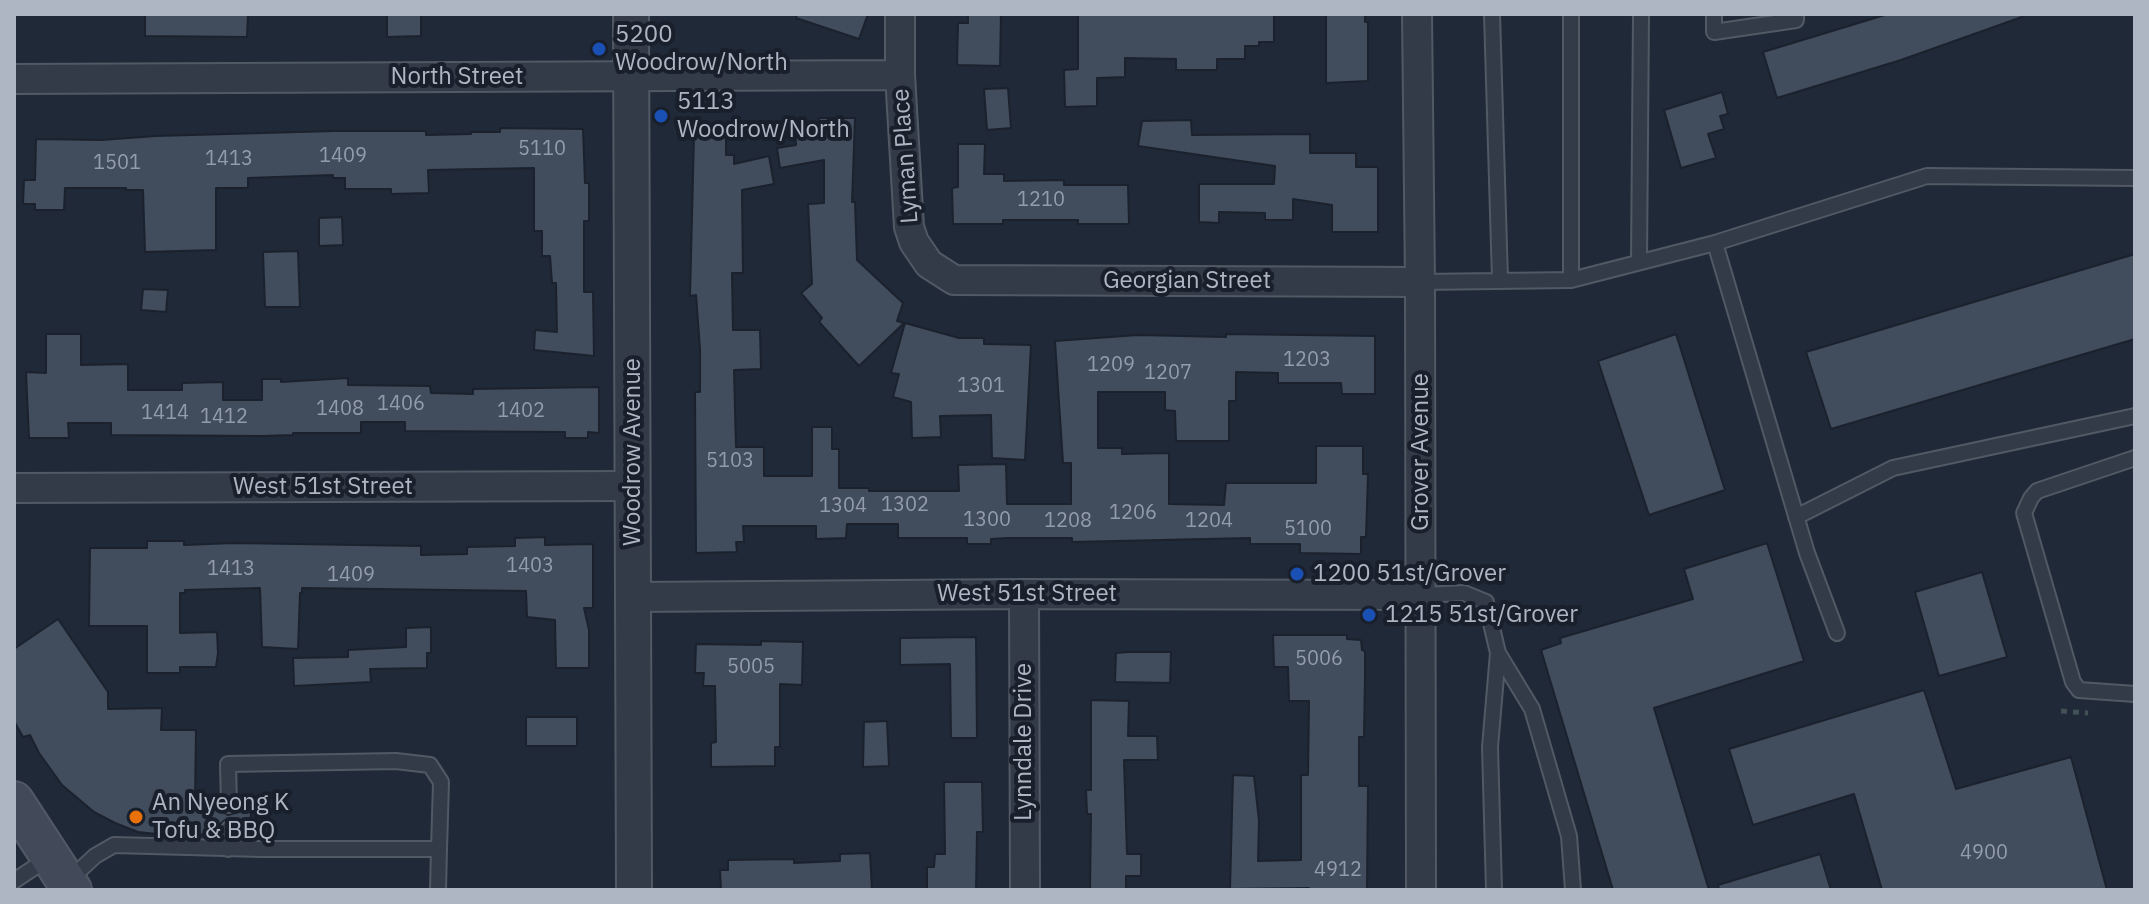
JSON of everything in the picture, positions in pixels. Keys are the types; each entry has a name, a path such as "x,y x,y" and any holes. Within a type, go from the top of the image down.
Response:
{"main road":[{"path":"19,819 63,876"}],"street":[{"name":"Woodrow Avenue","path":"631,14 634,890"},
{"name":"Lyman Place","path":"900,14 900,75 909,227 914,242 929,264 954,280"},
{"name":"Grover Avenue","path":"1417,14 1421,890"},
{"name":"North Street","path":"14,79 900,75"},
{"name":"Georgian Street","path":"954,280 1420,282"},
{"name":"West 51st Street","path":"14,488 633,486"},
{"name":"Lynndale Drive","path":"1024,594 1025,890"},
{"name":"West 51st Street","path":"634,597 1421,595"}],"lane":[{"path":"1492,14 1500,280"},
{"path":"1571,14 1571,280"},
{"path":"1639,262 1641,14"},
{"path":"1714,14 1714,32 1796,20 1796,14"},
{"path":"1420,282 1571,280 1715,243 1927,176 2135,178"},
{"path":"1715,243 1796,517 1837,633"},
{"path":"1796,517 1893,468 2135,416"},
{"path":"2135,458 2037,491 2024,513 2073,682 2079,690 2135,694"},
{"path":"1421,595 1464,593 1486,602 1498,653 1532,709 1569,836 1573,890"},
{"path":"1494,890 1490,747 1498,653"},
{"path":"229,805 228,764 396,761 430,765 441,782 438,890"},
{"path":"228,849 229,829"},
{"path":"14,881 63,876 114,845 228,849 439,849"}],"building":[{"path":"145,14 248,14 247,37 145,36"},
{"path":"387,14 421,14 421,36 387,37"},
{"path":"797,14 868,14 859,39 796,18"},
{"path":"968,14 1001,14 1000,66 957,65 958,23 968,23"},
{"path":"1078,14 1274,14 1274,42 1245,46 1245,59 1217,59 1217,70 1176,70 1176,59 1125,58 1125,77 1097,78 1097,106 1065,107 1064,70 1078,69"},
{"path":"1326,14 1365,14 1365,22 1368,22 1368,81 1326,83"},
{"path":"1888,14 2022,14 2022,17 1901,60 1777,98 1763,52"},
{"path":"1008,88 1011,128 987,130 984,89"},
{"path":"1722,92 1728,114 1720,116 1724,129 1708,134 1716,158 1681,168 1664,110"},
{"path":"819,118 855,118 852,202 855,202 857,260 903,303 897,321 904,323 859,366 819,322 822,318 801,293 812,284 808,204 824,203 824,160 780,168 777,148 796,145 795,125 819,125"},
{"path":"1191,120 1192,135 1310,134 1310,153 1356,153 1356,167 1378,167 1378,232 1332,232 1332,205 1293,199 1293,220 1265,220 1265,213 1219,212 1219,223 1199,222 1199,184 1274,184 1275,166 1138,146 1142,121"},
{"path":"500,128 583,129 585,183 589,183 589,221 584,221 584,292 593,292 594,356 534,350 535,330 557,332 556,283 552,283 550,256 542,256 542,231 534,231 534,168 428,170 429,193 391,194 391,189 345,189 345,178 333,178 333,175 248,178 248,188 216,188 216,250 145,252 143,190 65,188 64,210 35,210 35,204 23,204 24,180 35,180 36,139 101,140 334,131 471,134 500,132"},
{"path":"694,135 726,135 726,155 734,155 734,164 769,156 774,184 742,190 743,273 732,273 733,330 760,330 761,369 734,370 736,447 764,447 764,476 812,476 812,427 832,427 832,449 839,449 839,488 959,491 958,465 1006,464 1007,504 1071,504 1071,463 1063,463 1055,341 1138,335 1375,336 1375,394 1342,394 1341,383 1278,383 1278,373 1236,372 1236,401 1229,401 1229,441 1176,441 1175,411 1165,410 1165,392 1098,392 1098,448 1122,448 1122,454 1169,453 1169,504 1224,505 1226,483 1316,483 1316,446 1363,446 1363,474 1368,474 1366,537 1361,537 1361,554 1300,553 1300,544 1250,544 1250,538 1072,542 1072,538 1008,538 991,539 991,544 967,544 967,538 898,538 898,524 847,524 846,538 816,539 816,526 743,526 744,542 736,542 737,552 696,553 695,392 700,392 700,349 696,295 690,296"},
{"path":"958,144 985,144 984,174 1004,174 1004,181 1064,180 1064,185 1128,185 1129,224 1003,220 1003,224 953,224 952,188 958,187"},
{"path":"342,217 343,245 319,246 319,218"},
{"path":"298,251 300,307 265,307 263,252"},
{"path":"2135,254 2135,339 1831,429 1806,352"},
{"path":"143,289 168,290 166,312 141,310"},
{"path":"905,323 959,338 984,338 984,344 1031,345 1025,460 992,458 991,415 940,416 941,437 912,438 911,402 893,397 899,374 891,373"},
{"path":"46,334 81,334 81,365 128,364 128,390 182,390 182,383 223,382 223,400 262,400 262,379 281,379 281,382 348,378 348,385 430,386 431,393 473,394 473,389 599,387 599,433 588,432 588,438 565,438 565,432 405,431 405,422 361,422 361,433 111,435 111,423 68,423 69,438 29,438 26,372 46,373"},
{"path":"1676,334 1725,490 1649,515 1598,361"},
{"path":"545,537 545,545 593,544 593,608 584,608 589,630 589,668 556,668 555,620 527,617 526,591 302,588 298,649 262,647 260,588 185,590 185,593 180,593 180,633 217,632 218,653 216,667 180,667 180,673 147,673 147,626 89,626 90,548 147,548 147,541 184,541 184,545 421,546 421,555 467,554 467,547 515,546 515,538"},
{"path":"1767,543 1804,661 1654,708 1709,890 1613,890 1541,650 1561,643 1560,638 1693,599 1684,569"},
{"path":"1982,572 2007,657 1939,676 1915,592"},
{"path":"58,619 108,692 108,709 162,708 161,730 196,730 195,805 219,805 221,811 228,815 235,813 239,805 252,805 250,822 238,826 234,820 225,820 220,824 219,832 184,837 138,832 94,812 62,785 30,735 23,737 14,721 14,649"},
{"path":"431,627 431,653 427,653 427,668 370,669 371,682 294,686 293,658 348,657 348,650 406,647 406,628"},
{"path":"1273,635 1347,635 1347,639 1361,640 1362,650 1365,651 1365,677 1364,737 1359,737 1359,786 1368,786 1367,890 1230,889 1233,775 1254,776 1259,821 1258,861 1301,860 1301,775 1308,775 1309,701 1289,701 1288,667 1274,667"},
{"path":"976,637 977,738 951,738 950,664 900,665 900,638"},
{"path":"761,641 803,642 802,685 780,684 780,747 775,747 775,766 711,767 711,743 716,742 715,686 703,686 704,673 695,673 696,644 761,645"},
{"path":"1171,652 1170,683 1115,682 1116,653"},
{"path":"1924,690 1956,789 2071,757 2107,890 1882,890 1854,794 1753,825 1729,749"},
{"path":"1091,700 1129,701 1128,736 1157,736 1158,760 1124,760 1127,854 1141,854 1141,876 1126,876 1126,890 1090,890 1091,814 1087,814 1086,790 1091,790"},
{"path":"526,717 577,717 577,746 526,746"},
{"path":"887,721 889,766 863,767 864,722"},
{"path":"944,782 982,782 983,832 977,832 976,890 927,890 927,867 934,867 935,854 945,854"},
{"path":"870,853 872,890 721,890 720,870 728,870 728,860 794,859 794,863 840,861 840,854"},
{"path":"1820,854 1831,890 1719,890 1718,885"}],"place":[{"name":"5200 Woodrow/North","path":"599,49"},
{"name":"5113 Woodrow/North","path":"661,116"},
{"name":"1200 51st/Grover","path":"1297,574"},
{"name":"1215 51st/Grover","path":"1369,615"},
{"name":"An Nyeong K Tofu & BBQ","path":"136,817"}]}
